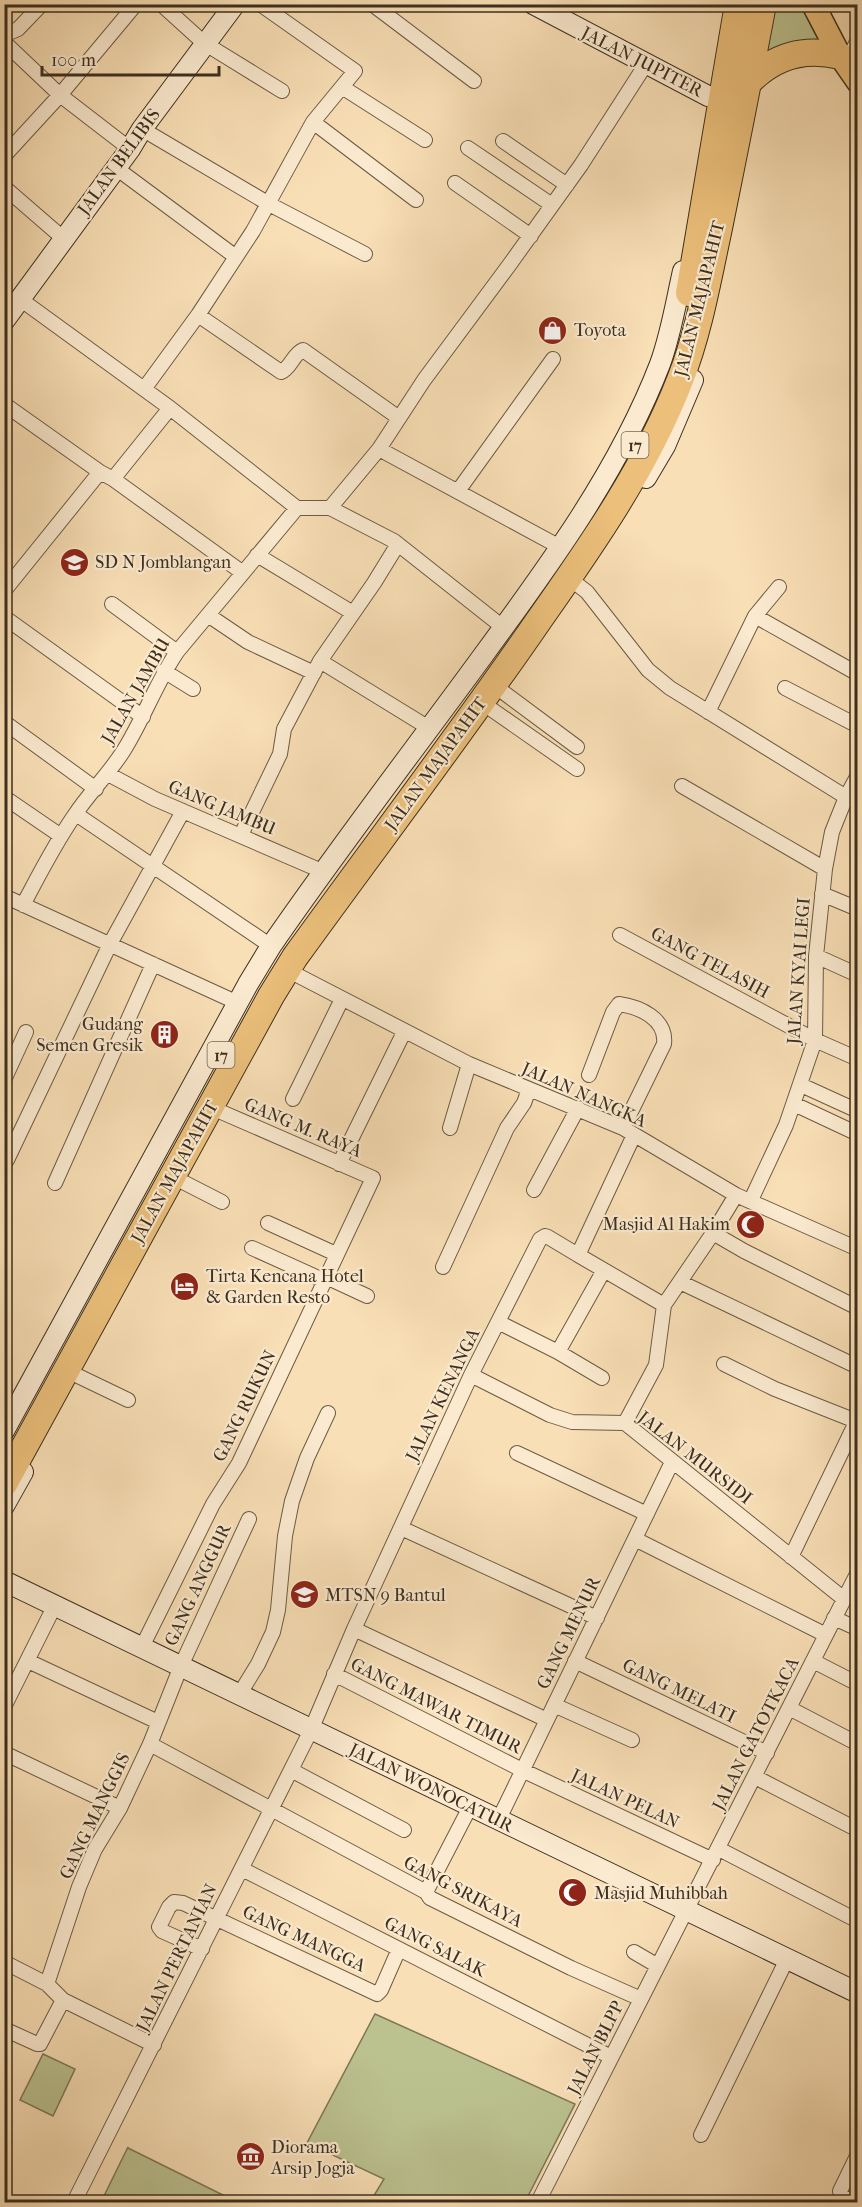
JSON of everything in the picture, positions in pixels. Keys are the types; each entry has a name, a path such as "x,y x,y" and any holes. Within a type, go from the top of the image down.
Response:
{"highway":[{"name":"JALAN MAJAPAHIT","path":"718,176 722,98 738,4"},
{"name":"JALAN MAJAPAHIT","path":"4,1453 61,1373 133,1260 271,996 295,957 374,856 490,694 642,434 658,400 674,353 718,176 748,82 763,4"},
{"path":"748,82 761,70 791,54 816,52 850,61"},
{"name":"JALAN MAJAPAHIT","path":"4,1484 257,989 288,939 490,694"}],"main road":[{"path":"813,4 850,61"}],"street":[{"path":"4,35 18,29 42,4"},
{"path":"4,156 60,95 136,4"},
{"path":"161,4 204,44 282,91"},
{"name":"JALAN BELIBIS","path":"4,321 235,4"},
{"path":"144,389 198,315 236,257 269,204 313,122 355,71 260,4"},
{"path":"372,4 474,81"},
{"name":"JALAN JUPITER","path":"532,4 708,96 722,98"},
{"path":"4,42 60,95 130,148"},
{"path":"330,508 379,449 429,372 475,314 531,236 646,64"},
{"path":"342,87 424,140"},
{"path":"313,122 416,200"},
{"path":"142,129 269,204 365,254"},
{"path":"503,141 567,185"},
{"path":"468,148 552,205"},
{"path":"116,168 236,257"},
{"path":"5,1429 271,946 504,628 598,487 636,419 660,363 683,271 693,217 718,176 732,200 718,283 704,344 693,379 665,446 578,585 490,694"},
{"path":"455,183 531,236"},
{"path":"4,187 64,238"},
{"path":"20,299 170,408 297,508 330,508 398,544 504,628"},
{"path":"198,315 281,372 298,352 303,350 399,418"},
{"path":"458,491 553,359"},
{"path":"4,404 243,573"},
{"path":"113,479 170,408"},
{"path":"379,449 560,547"},
{"path":"4,591 100,472"},
{"name":"JALAN JAMBU","path":"22,905 75,814 108,774 143,717 164,671 177,652 297,508"},
{"path":"241,835 280,754 284,729 317,667 398,544"},
{"path":"257,555 353,613"},
{"path":"578,585 587,592 648,670 670,688 852,799"},
{"path":"708,712 755,616 779,587"},
{"path":"112,604 177,652"},
{"path":"208,615 248,642 317,667 429,728"},
{"path":"755,616 858,674"},
{"path":"4,617 143,717"},
{"path":"164,671 193,689"},
{"path":"785,688 858,726"},
{"path":"490,694 577,747"},
{"path":"490,694 577,770"},
{"path":"4,722 96,789"},
{"name":"GANG JAMBU","path":"108,774 183,812 324,872"},
{"name":"JALAN KYAI LEGI","path":"751,1200 794,1104 815,1040 816,956 825,869 832,832 852,799 858,775"},
{"path":"682,786 825,869"},
{"path":"4,797 61,836"},
{"path":"4,1159 7,1161 110,944 183,812"},
{"path":"75,814 271,946"},
{"path":"133,1260 181,1181 279,1000 374,856"},
{"path":"822,894 858,909"},
{"path":"4,896 238,1003"},
{"name":"GANG TELASIH","path":"620,935 815,1040 858,1059"},
{"path":"816,956 858,975"},
{"path":"54,1183 153,964"},
{"name":"JALAN NANGKA","path":"295,974 469,1064 628,1131 736,1195 858,1249"},
{"path":"293,1099 342,999"},
{"path":"589,1075 613,1012 619,1004 641,1009 660,1024 665,1034 664,1044 578,1255 664,1305"},
{"path":"4,1080 26,1032"},
{"path":"339,1164 405,1032"},
{"path":"450,1128 469,1064"},
{"path":"801,1085 858,1111"},
{"path":"443,1267 507,1128 524,1103 529,1089"},
{"path":"794,1104 858,1134"},
{"path":"534,1190 578,1108"},
{"name":"GANG M. RAYA","path":"219,1111 373,1178"},
{"name":"GANG RUKUN","path":"142,1647 213,1504 239,1463 373,1178"},
{"path":"181,1181 222,1202"},
{"path":"625,1423 656,1365 664,1305 736,1195"},
{"path":"268,1223 336,1254"},
{"path":"713,1233 858,1308"},
{"name":"JALAN KENANGA","path":"311,1730 354,1629 471,1375 542,1237 548,1237 578,1255"},
{"path":"252,1248 367,1296"},
{"path":"558,1352 604,1270"},
{"path":"680,1282 858,1367"},
{"path":"498,1322 558,1352 602,1378"},
{"path":"724,1364 775,1389 857,1420 791,1557"},
{"path":"4,1506 61,1373 128,1400"},
{"name":"JALAN MURSIDI","path":"471,1375 550,1415 572,1422 625,1423 844,1599"},
{"path":"239,1695 258,1664 273,1632 278,1610 285,1536 292,1501 307,1458 328,1413"},
{"path":"518,1453 647,1514"},
{"name":"GANG MENUR","path":"498,1821 672,1462"},
{"name":"GANG ANGGUR","path":"181,1666 249,1520"},
{"path":"400,1528 597,1618"},
{"path":"635,1539 826,1635"},
{"name":"JALAN GATOTKACA","path":"686,1910 834,1618 856,1580"},
{"name":"JALAN WONOCATUR","path":"4,1581 858,1993"},
{"path":"4,1707 55,1605"},
{"path":"834,1618 858,1629"},
{"path":"354,1629 547,1720"},
{"path":"28,1661 158,1722"},
{"name":"GANG MELATI","path":"575,1661 767,1753"},
{"path":"813,1661 858,1684"},
{"name":"GANG MANGGIS","path":"47,1984 79,1887 95,1850 120,1808 150,1744 181,1666"},
{"name":"GANG MAWAR TIMUR","path":"334,1674 522,1770"},
{"path":"554,1705 632,1740"},
{"path":"789,1708 858,1744"},
{"name":"JALAN PERTANIAN","path":"74,2202 311,1730"},
{"name":"GANG SRIKAYA","path":"150,1744 426,1892 430,1898 640,2000"},
{"path":"4,1753 120,1808"},
{"path":"291,1770 404,1830"},
{"name":"JALAN PELAN","path":"522,1770 716,1854 858,1921"},
{"path":"755,1777 858,1830"},
{"path":"426,1892 470,1807"},
{"name":"GANG SALAK","path":"242,1869 611,2057"},
{"name":"GANG MANGGA","path":"202,1949 159,1928 169,1906 174,1902 183,1903 217,1918 375,1993 381,1990 399,1948"},
{"name":"JALAN BLPP","path":"538,2202 686,1910"},
{"path":"634,1952 658,1966"},
{"path":"701,2135 787,1959"},
{"path":"4,1962 47,1984 63,2000 154,2046"},
{"path":"4,2029 37,2044 40,2043 63,2000"},
{"path":"855,2202 842,2196 840,2191 858,2154"}],"green space":[{"path":"767,5 810,5 832,45 757,66"},
{"path":"375,2014 575,2104 525,2202 370,2202 384,2179 307,2143"},
{"path":"43,2054 75,2069 53,2116 20,2100"},
{"path":"128,2148 237,2202 101,2202"}],"place":[{"name":"Toyota","path":"553,330"},
{"name":"SD N Jomblangan","path":"74,562"},
{"name":"Gudang Semen Gresik","path":"164,1034"},
{"name":"Masjid Al Hakim","path":"751,1224"},
{"name":"Tirta Kencana Hotel & Garden Resto","path":"185,1286"},
{"name":"MTSN 9 Bantul","path":"304,1595"},
{"name":"Masjid Muhibbah","path":"573,1893"},
{"name":"Diorama Arsip Jogja","path":"250,2157"}]}
